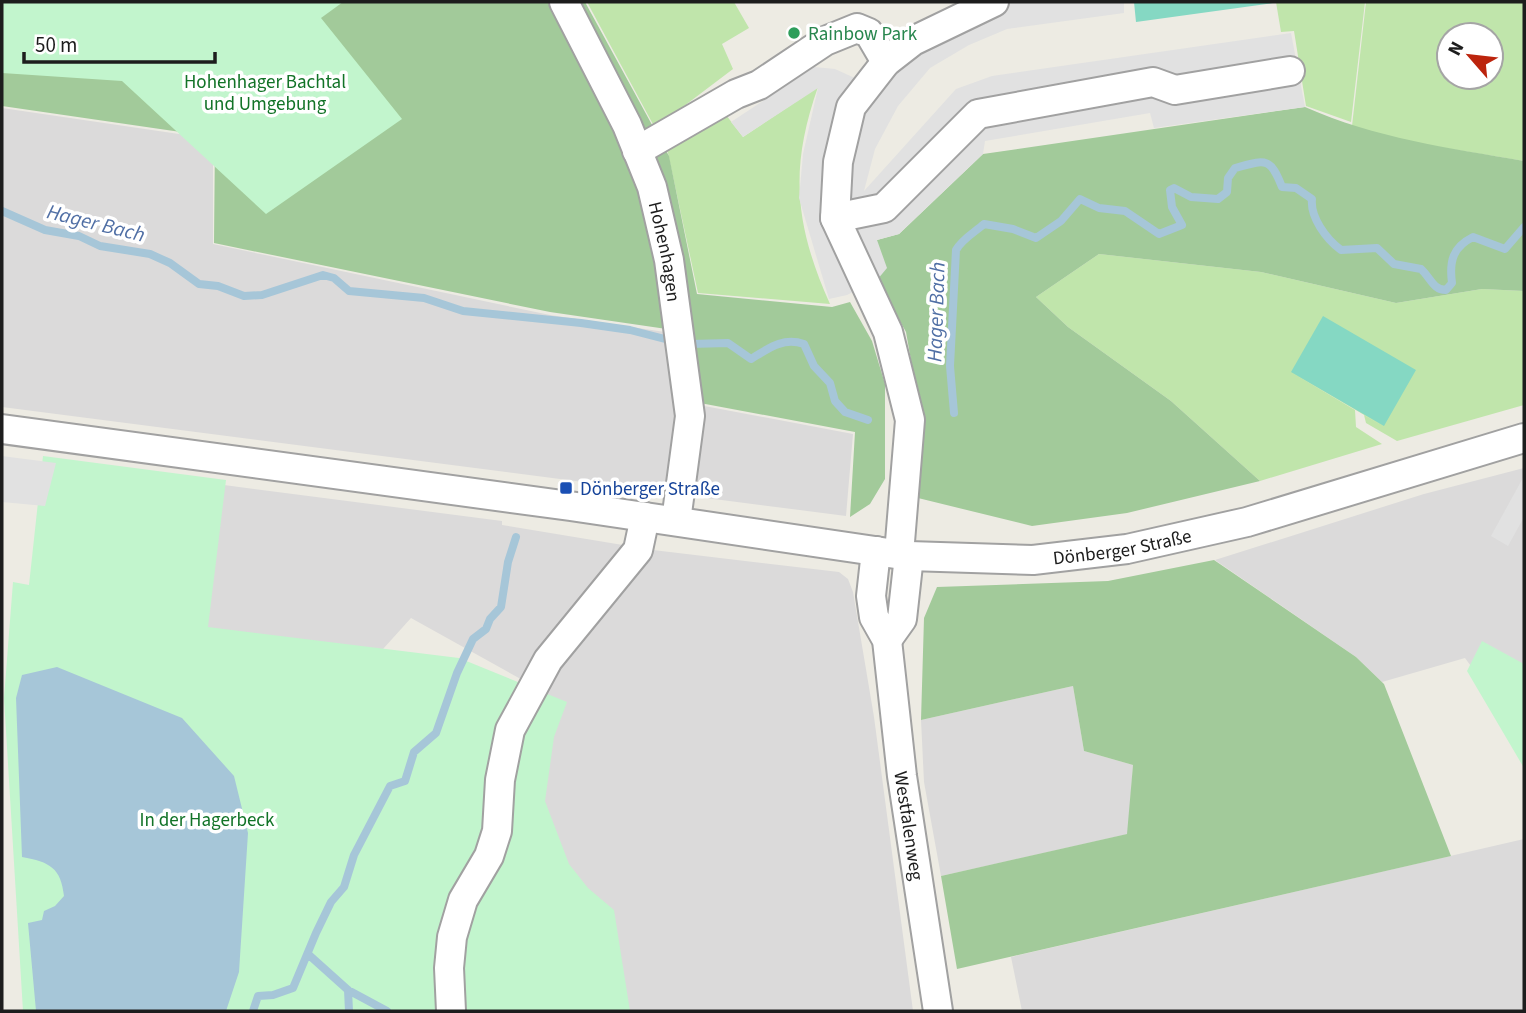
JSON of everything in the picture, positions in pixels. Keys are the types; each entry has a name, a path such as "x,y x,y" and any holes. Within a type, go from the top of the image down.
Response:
{"street":[{"name":"Hohenhagen","path":"565,2 652,187 669,260 690,416 676,521"},
{"path":"994,2 913,41 886,62 851,107 838,162 835,218 884,208 978,114 1153,82 1175,90 1290,71"},
{"path":"637,151 736,94 759,85 825,41 857,28 869,33 886,62"},
{"name":"Westfalenweg","path":"835,218 888,332 910,420 894,554 871,596 874,617 887,640 902,776 938,1011"},
{"name":"Dönberger Straße","path":"2,429 676,521 894,554 1033,560 1127,549 1247,522 1524,438"},
{"path":"451,1011 449,968 452,937 463,900 489,856 497,831 500,780 510,730 548,660 638,550 645,517"}],"shaded area":[{"name":"Rainbow Park","path":"979,2 1124,2 1124,13 1007,29 969,45 930,68 898,106 875,149 864,191 956,89 992,76 1291,33 1305,107 1154,128 1150,113 985,141 983,154 899,234 877,240 887,268 877,280 847,295 829,299 799,198 803,154 818,88 743,137 731,122 814,67 835,69 857,79"},
{"path":"2,108 213,139 213,244 550,315 692,336 699,405 853,434 846,516 2,407"},
{"path":"2,456 56,463 45,506 2,502"},
{"path":"1524,468 1524,738 1465,658 1382,682 1356,657 1215,560 1424,494"},
{"path":"1524,476 1524,517 1508,546 1491,536"},
{"path":"224,485 502,521 502,525 653,550 839,572 848,579 853,592 874,717 913,1011 521,1011 546,693 411,618 374,659 204,637"},
{"path":"1073,686 1084,751 1133,765 1128,834 941,876 924,782 921,720"},
{"path":"1524,839 1524,1011 1022,1011 1011,957"}],"green space":[{"path":"2,2 585,2 669,156 697,294 832,307 850,302 872,341 885,384 885,479 870,504 850,517 855,432 700,403 694,333 550,312 214,243 215,137 2,106"},
{"name":"Hohenhager Bachtal und Umgebung","path":"2,2 343,2 321,18 402,119 266,214 122,81 2,73"},
{"path":"587,2 734,2 749,28 722,44 733,69 655,128"},
{"path":"1134,2 1273,2 1273,3 1136,22"},
{"path":"1276,2 1365,2 1351,122 1306,106 1294,31 1281,32"},
{"path":"1366,2 1524,2 1524,161 1408,142 1352,126"},
{"path":"818,87 803,145 800,197 809,249 830,304 698,293 668,153 662,140 723,111 743,137"},
{"path":"1305,107 1331,118 1385,134 1524,161 1524,291 1482,289 1396,303 1261,272 1099,254 1036,297 1068,327 1171,401 1260,481 1127,513 1032,526 918,498 923,428 906,332 877,280 877,240 899,234 983,154"},
{"path":"1099,254 1261,272 1396,303 1482,289 1524,291 1524,405 1397,441 1366,423 1364,415 1383,426 1291,372 1355,410 1356,427 1382,444 1260,481 1171,401 1068,327 1036,297"},
{"path":"1323,316 1416,370 1384,426 1291,372"},
{"name":"In der Hagerbeck","path":"43,456 226,480 208,627 459,658 567,702 554,737 545,801 569,864 588,888 614,910 630,1011 23,1011 4,698 13,582 29,585"},
{"path":"1214,560 1356,657 1384,684 1451,856 957,969 941,876 1127,834 1133,765 1084,751 1073,686 921,720 924,618 937,587 1108,581"},
{"path":"1482,641 1524,664 1524,768 1467,671"}],"water":[{"path":"57,667 182,718 234,776 248,833 239,972 226,1011 36,1011 28,923 42,920 44,911 55,906 64,896 60,879 52,868 40,861 22,857 16,698 22,675"}],"waterway":[{"name":"Hager Bach","path":"954,413 950,366 956,250 984,224 1013,229 1036,238 1061,221 1080,199 1099,208 1125,211 1159,234 1182,225 1172,207 1170,190 1174,188 1191,197 1218,199 1227,192 1228,178 1235,168 1260,162 1270,165 1282,187 1296,188 1312,199 1320,227 1341,250 1377,248 1394,264 1421,269 1435,285 1446,290 1452,283 1452,261 1461,245 1473,237 1505,249 1524,227"},
{"name":"Hager Bach","path":"2,211 45,230 79,236 100,246 150,254 170,263 199,284 218,286 244,296 262,295 323,275 334,278 349,291 424,298 463,311 581,323 630,330 665,339"},
{"name":"Hager Bach","path":"690,344 728,343 751,359 783,343 804,344 814,366 830,383 835,401 845,412 868,420"},
{"path":"253,1011 258,996 273,995 293,988 316,933 331,902 344,887 354,855 390,786 405,781 414,752 436,733 457,673 473,639 486,629 490,619 501,607 508,562 516,537"},
{"path":"309,955 348,990 387,1011"},
{"path":"348,990 349,1011"}],"place":[{"name":"Rainbow Park","path":"794,33"},
{"name":"Dönberger Straße","path":"566,488"}]}
